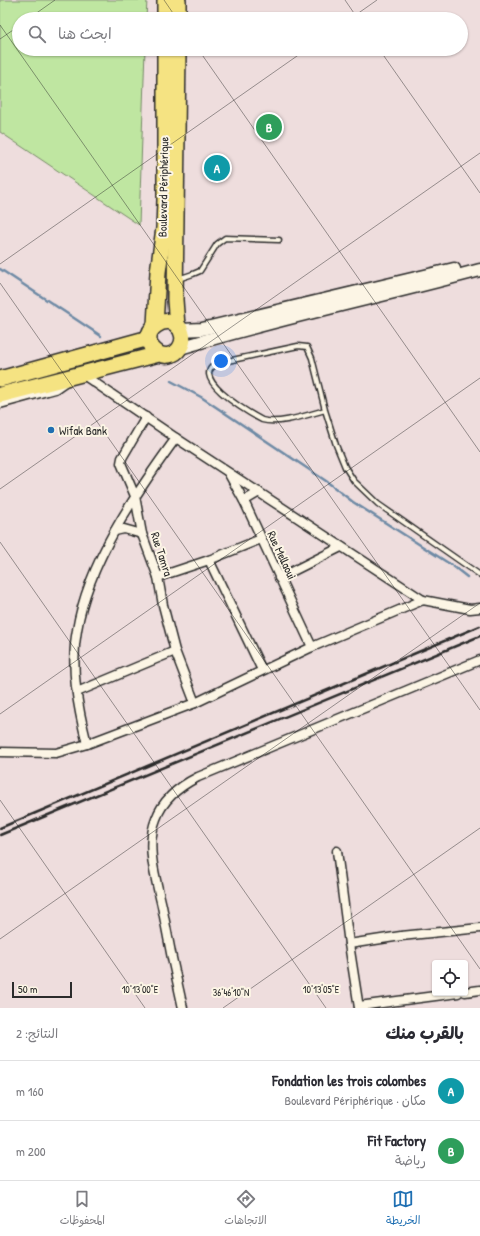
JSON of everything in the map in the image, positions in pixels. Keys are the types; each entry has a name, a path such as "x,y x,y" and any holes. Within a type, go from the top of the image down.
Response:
{"highway":[{"path":"165,0 165,12"},
{"path":"178,0 178,12"},
{"name":"Boulevard Périphérique","path":"152,332 164,228 165,56"},
{"name":"Boulevard Périphérique","path":"178,56 176,280 179,328"},
{"path":"130,343 147,319 157,296"},
{"path":"0,379 130,343 152,332 166,322 179,328 183,336 183,342 180,348 175,353 169,355 159,354 0,395"},
{"path":"152,332 150,345 159,354"}],"street":[{"path":"179,328 202,329 480,263"},
{"path":"180,348 248,329 480,270"},
{"path":"0,372 106,345 113,345 115,348"},
{"path":"0,404 55,389 76,375 146,417 423,600 470,609 480,608"},
{"name":"Rue Tamra","path":"146,417 121,462 135,496 142,534 158,576 163,605 175,651 195,703"},
{"path":"87,744 80,714 77,692 75,651 76,632 80,613 99,560 135,496 176,438"},
{"name":"Rue Mellaoui","path":"229,473 244,501 312,647"},
{"path":"244,501 259,492"},
{"path":"116,531 124,529 142,534"},
{"path":"158,576 209,560 261,539"},
{"path":"279,578 341,546"},
{"path":"209,560 262,670"},
{"path":"0,752 56,753 87,744 195,703 312,647 423,600"},
{"path":"77,692 175,651"},
{"path":"183,1008 170,948 151,842 155,820 169,797 182,786 198,777 480,660"},
{"path":"337,851 359,1007 437,996"},
{"path":"349,944 401,936 480,928"},
{"path":"468,992 480,990"}],"lane":[{"path":"176,280 200,271 217,244 225,238 279,240"},
{"path":"325,410 279,421 270,422 262,420 215,387 210,379 210,371 212,367 218,363 298,346 305,346 312,358 325,410 336,445 345,467 356,484 378,504 480,575"}],"green space":[{"path":"0,0 147,0 146,12 12,12 12,56 145,56 139,225 0,132"}],"waterway":[{"path":"0,269 101,336"},
{"path":"171,381 201,397 326,481 353,502 453,566 467,577"}],"railway":[{"path":"0,828 480,626"},
{"path":"0,835 480,636"}],"place":[{"name":"Fit Factory","path":"269,127"},
{"name":"Fondation les trois colombes","path":"217,168"},
{"name":"Wifak Bank","path":"51,430"}]}
